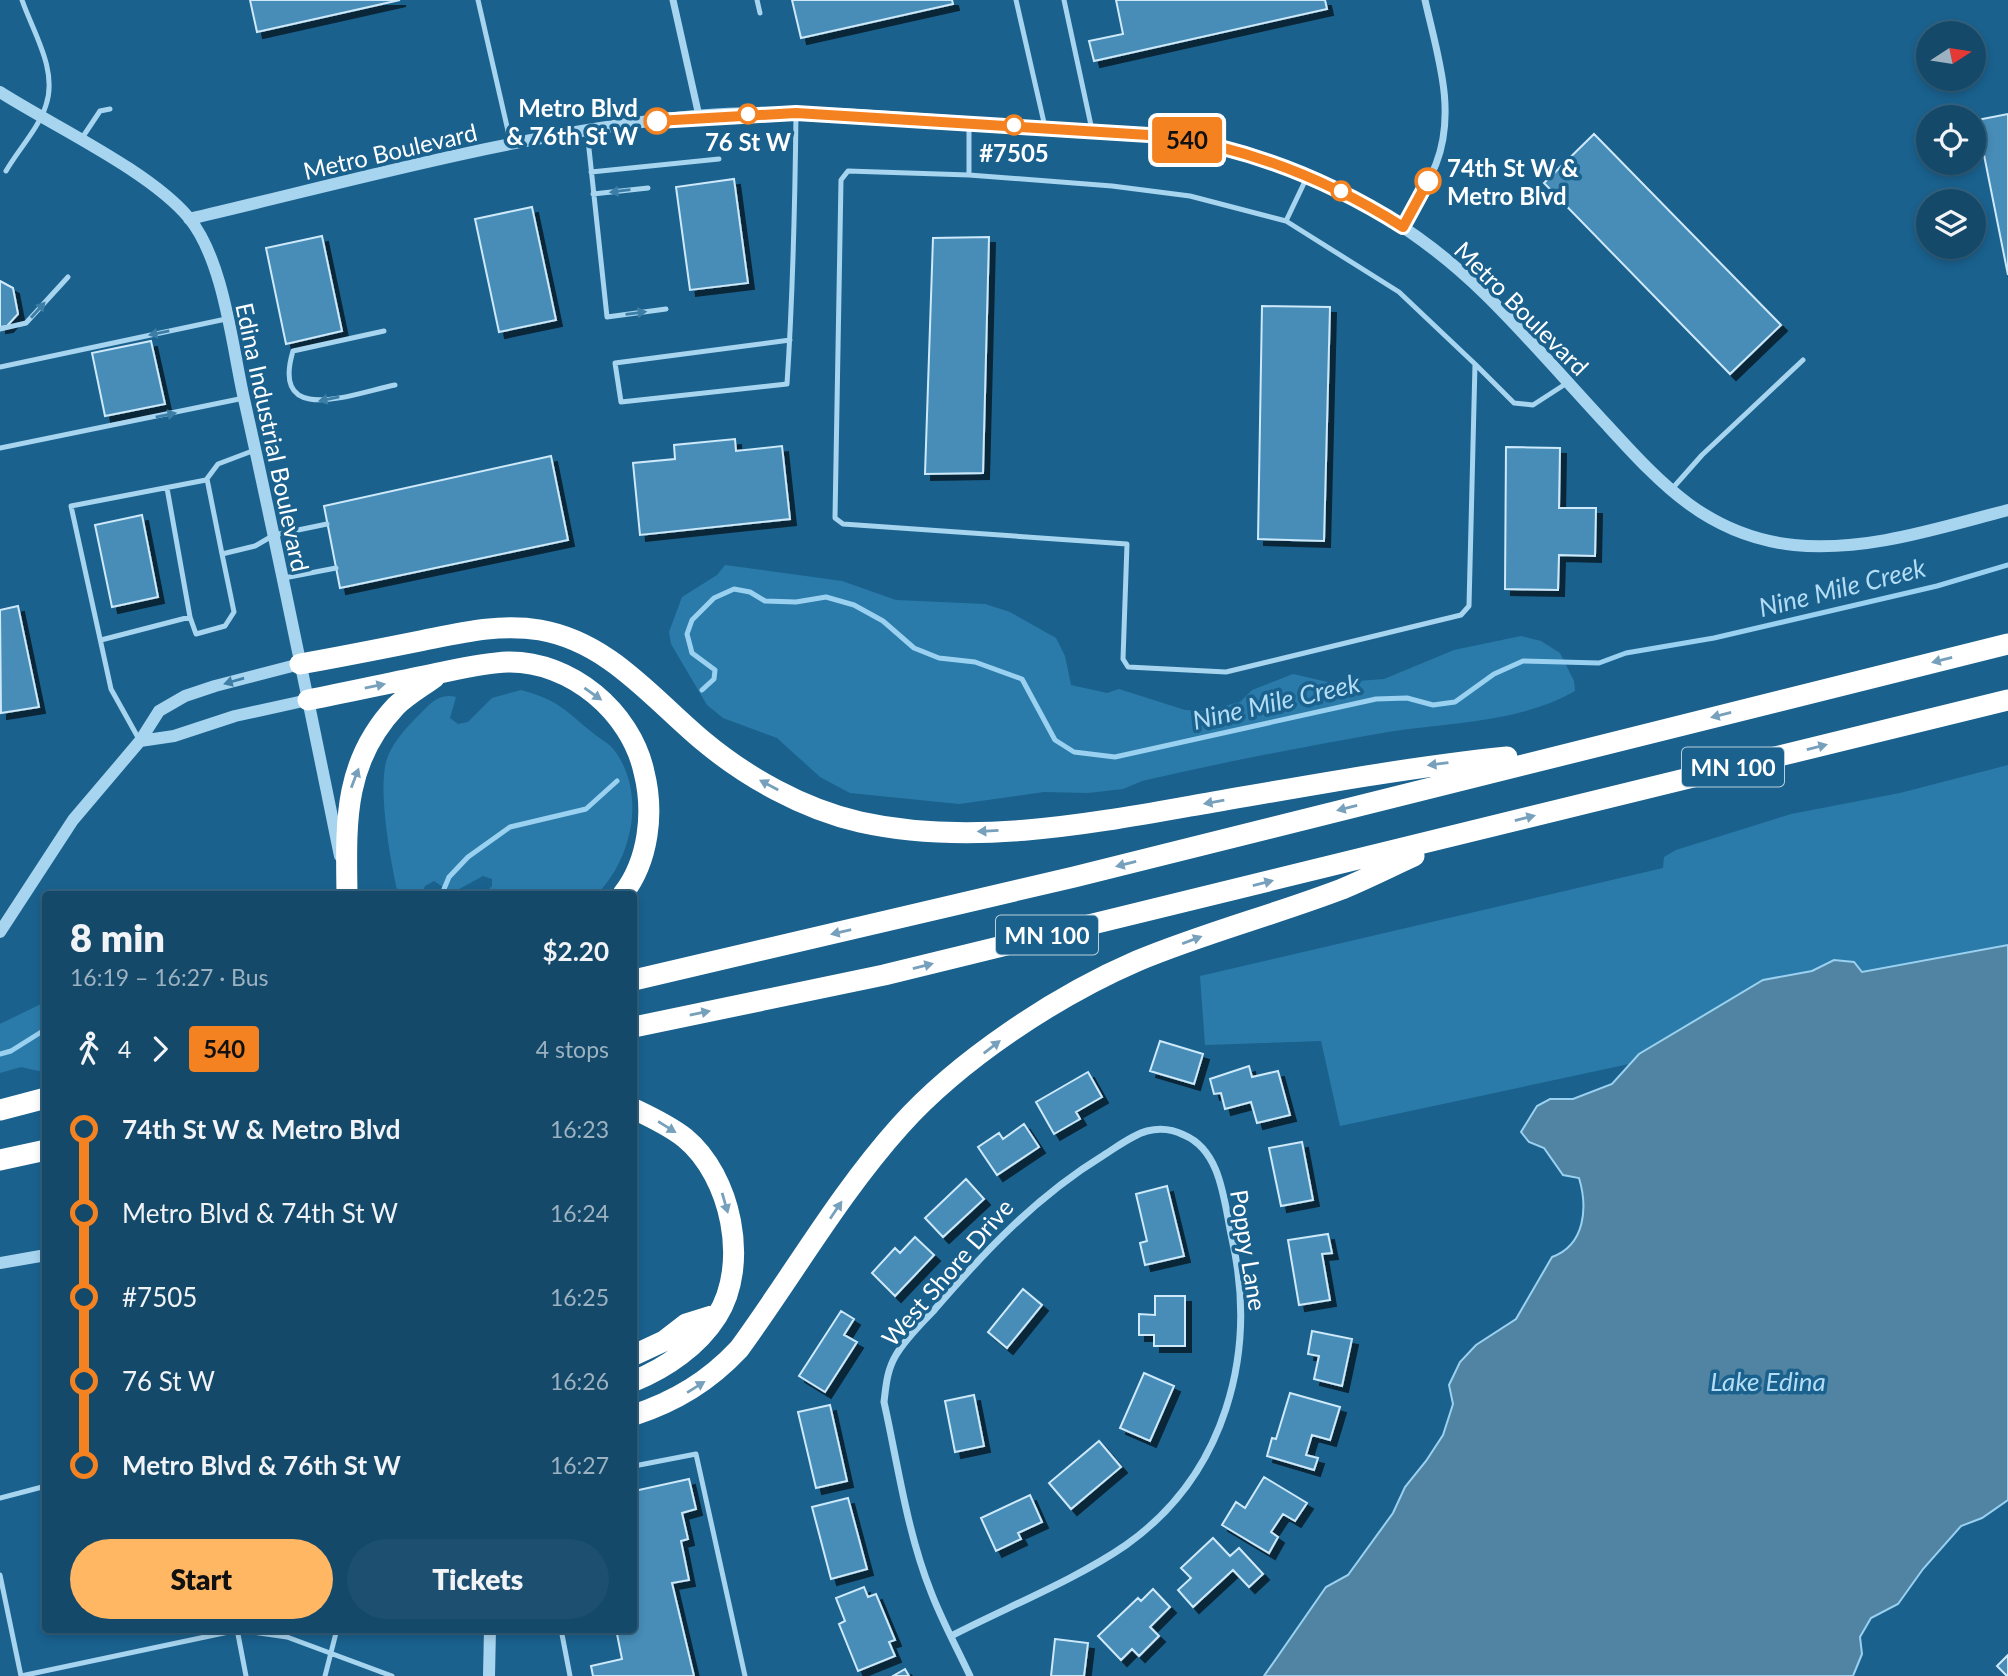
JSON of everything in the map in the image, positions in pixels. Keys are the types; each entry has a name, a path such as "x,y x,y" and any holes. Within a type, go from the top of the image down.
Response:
{"highway":[{"path":"300,664 492,627 540,630 567,636 598,652 629,673 711,747 770,786 814,807 858,822 910,830 1006,830 1117,819 1435,764 1579,750"},
{"name":"MN 100","path":"637,979 1074,877 2008,644"},
{"path":"308,700 442,672 510,662 537,666 584,687 602,699 618,717 642,763 650,806 640,862 626,891"},
{"path":"347,891 346,822 351,788 371,737 398,704 442,672"},
{"name":"MN 100","path":"637,1026 884,975 2008,700"},
{"path":"637,1414 697,1387 720,1369 746,1340 862,1171 901,1125 943,1085 1003,1038 1072,995 1136,962 1236,924 1342,889 1459,835"},
{"path":"0,1112 42,1099"},
{"path":"0,1112 42,1105"},
{"path":"637,1111 685,1138 706,1162 721,1188 729,1220 732,1263 726,1296 718,1314 689,1348 665,1366 637,1380"},
{"path":"0,1160 39,1152"},
{"path":"637,1354 664,1341 686,1324 718,1314"}],"street":[{"path":"673,0 699,116"},
{"path":"1403,227 1437,162 1447,108 1425,0"},
{"name":"Edina Industrial Boulevard","path":"0,92 143,180 189,219 211,263 256,450 346,891"},
{"name":"Metro Boulevard","path":"189,219 511,144 587,130 699,116 796,113 969,122 1091,130 1207,143 1269,160 1328,184 1403,227 1485,293 1670,491 1702,514 1745,533 1789,544 1834,547 1896,539 2008,510"},
{"path":"0,932 72,820 140,741 159,711 185,696 300,664"},
{"path":"140,741 174,736 235,716 308,700"},
{"name":"Poppy Lane","path":"951,1636 1126,1545 1162,1515 1193,1479 1216,1438 1233,1395 1241,1349 1242,1303 1236,1256 1217,1174 1199,1142 1182,1133 1155,1130 1128,1140"},
{"name":"West Shore Drive","path":"970,1676 931,1592 916,1547 884,1402 886,1377 896,1354 911,1336 983,1253 1027,1209 1076,1171 1128,1140"},
{"path":"0,1263 42,1256"},
{"path":"489,1676 490,1633"}],"lane":[{"path":"6,171 46,106 49,82 43,53 22,0"},
{"path":"478,0 511,144"},
{"path":"757,0 760,13"},
{"path":"1016,0 1045,127"},
{"path":"1064,0 1091,130"},
{"path":"80,140 100,111 110,109"},
{"path":"790,340 615,363 621,402 787,384 790,340 795,254 796,113"},
{"path":"969,122 969,175"},
{"path":"587,130 607,317 666,310"},
{"path":"591,172 719,159"},
{"path":"1475,364 1469,606 1461,615 1226,672 1128,667 1123,659 1127,544 843,524 835,518 841,180 848,171 969,175 1112,186 1190,196 1286,221 1399,292 1475,364 1514,403 1533,405 1567,383"},
{"path":"1286,221 1308,176"},
{"path":"593,194 648,188"},
{"path":"0,329 26,323 68,277"},
{"path":"0,367 226,319"},
{"path":"384,331 293,351 288,369 289,378 295,395 318,401 395,385"},
{"path":"1670,491 1702,454 1803,360"},
{"path":"0,448 244,398"},
{"path":"140,741 111,689 71,506 207,480 218,464 256,450"},
{"path":"167,488 190,617 196,634 225,626 234,612 207,480"},
{"path":"222,554 255,546 274,535 327,524"},
{"path":"283,579 336,568"},
{"path":"101,640 190,617"},
{"path":"637,1465 696,1454 745,1676"},
{"path":"0,1499 42,1487"},
{"path":"0,1575 21,1676 224,1633"},
{"path":"239,1633 246,1676"},
{"path":"259,1633 287,1637 392,1676"},
{"path":"325,1676 336,1633"},
{"path":"562,1633 570,1676"}],"shaded area":[{"path":"725,565 842,581 896,600 985,604 1010,612 1056,638 1065,656 1071,685 1107,693 1119,689 1185,710 1206,711 1240,702 1252,690 1293,674 1332,683 1384,679 1454,650 1521,636 1541,641 1560,653 1574,681 1575,691 1553,702 1508,715 1388,732 1296,749 1142,781 1123,789 1088,793 1044,792 959,804 850,793 820,777 777,738 723,718 707,705 671,644 669,632 682,597 717,575"},
{"path":"521,690 553,702 612,748 624,767 630,786 631,825 619,863 600,891 487,891 492,886 492,879 483,876 456,891 449,891 434,881 425,886 423,891 397,891 384,804 388,756 402,733 440,698 456,697 450,718 458,724 468,722 492,698"},
{"path":"2008,765 2008,983 1340,1126 1321,1041 1205,1045 1200,976 1663,868 1664,857 1676,850 1791,814 1900,793"},
{"path":"42,1003 42,1072 21,1067 0,1073 0,1024"}],"water":[{"name":"Lake Edina","path":"2008,945 2008,1500 1982,1518 1961,1526 1923,1569 1898,1604 1871,1618 1860,1637 1862,1654 1853,1676 1264,1676 1326,1587 1348,1575 1393,1513 1405,1487 1443,1435 1453,1404 1449,1385 1460,1362 1476,1345 1516,1319 1552,1257 1571,1244 1577,1235 1583,1213 1579,1178 1563,1175 1544,1148 1529,1142 1521,1132 1537,1106 1550,1099 1573,1099 1612,1084 1639,1054 1763,980 1812,971 1834,960 1854,962 1862,972"}],"building":[{"path":"250,0 400,0 257,32"},
{"path":"792,0 952,0 953,4 801,38"},
{"path":"1116,0 1325,0 1327,9 1094,61 1089,41 1123,34"},
{"path":"2008,114 2008,275 1986,165 1986,118"},
{"path":"1594,134 1781,325 1730,374 1544,183"},
{"path":"734,179 748,283 690,290 676,187"},
{"path":"532,207 556,320 499,332 475,219"},
{"path":"322,236 342,331 286,344 266,248"},
{"path":"989,237 983,473 925,474 933,238"},
{"path":"0,281 13,288 18,314 7,326 0,327"},
{"path":"1262,306 1330,307 1324,541 1258,539"},
{"path":"151,341 165,404 105,416 92,353"},
{"path":"735,439 736,451 782,446 790,519 640,535 633,463 675,459 674,445"},
{"path":"1506,447 1560,448 1559,508 1596,508 1595,556 1559,555 1558,590 1505,589"},
{"path":"551,456 568,540 340,588 324,506"},
{"path":"142,515 158,597 112,607 95,525"},
{"path":"18,606 39,707 1,713 0,610"},
{"path":"1160,1041 1203,1054 1194,1084 1150,1071"},
{"path":"1249,1066 1252,1077 1278,1071 1290,1115 1257,1123 1251,1102 1225,1109 1221,1093 1214,1094 1210,1079"},
{"path":"1088,1072 1102,1097 1076,1112 1080,1119 1054,1134 1036,1102"},
{"path":"1024,1124 1039,1147 997,1175 978,1147 999,1133 1003,1139"},
{"path":"1302,1142 1313,1200 1281,1206 1269,1148"},
{"path":"966,1179 984,1199 943,1237 925,1218"},
{"path":"1167,1186 1184,1256 1145,1265 1140,1243 1147,1241 1136,1194"},
{"path":"1328,1234 1332,1253 1322,1254 1330,1300 1299,1305 1288,1240"},
{"path":"915,1237 934,1255 895,1296 872,1273 895,1248 900,1253"},
{"path":"1023,1289 1042,1305 1007,1348 988,1332"},
{"path":"1155,1296 1185,1296 1185,1346 1154,1346 1154,1335 1139,1335 1139,1314 1155,1315"},
{"path":"841,1311 854,1319 844,1335 857,1342 825,1392 799,1376"},
{"path":"1312,1331 1352,1339 1342,1386 1314,1379 1319,1356 1308,1354"},
{"path":"1144,1373 1174,1386 1150,1441 1120,1428"},
{"path":"1290,1393 1340,1407 1330,1440 1312,1435 1306,1455 1318,1458 1314,1470 1267,1456 1272,1438 1276,1439"},
{"path":"974,1395 984,1446 955,1452 945,1401"},
{"path":"830,1405 847,1481 816,1488 798,1412"},
{"path":"1099,1441 1121,1467 1071,1509 1049,1483"},
{"path":"1264,1477 1307,1503 1295,1521 1283,1514 1271,1532 1278,1537 1269,1553 1222,1525 1236,1502 1245,1508"},
{"path":"689,1479 696,1509 682,1513 688,1539 681,1541 689,1580 672,1583 694,1676 593,1676 591,1666 622,1659 617,1633 637,1633 637,1490"},
{"path":"1030,1495 1042,1522 1018,1533 1021,1539 996,1551 981,1518"},
{"path":"848,1498 867,1569 831,1579 812,1507"},
{"path":"1213,1538 1230,1556 1239,1548 1263,1574 1249,1587 1233,1570 1193,1607 1178,1590 1191,1578 1181,1568"},
{"path":"864,1587 868,1597 876,1594 895,1640 889,1642 895,1656 858,1671 839,1624 845,1621 836,1598"},
{"path":"1153,1589 1170,1607 1150,1627 1159,1636 1139,1656 1132,1649 1121,1660 1098,1636 1138,1598 1141,1601"},
{"path":"1055,1639 1088,1643 1084,1676 1051,1676"},
{"path":"2008,1655 2008,1676 2007,1676 1997,1666"},
{"path":"905,1669 909,1676 893,1676"}],"waterway":[{"name":"Nine Mile Creek","path":"702,690 714,679 715,670 692,653 687,634 692,620 714,598 734,589 750,592 765,601 796,602 826,597 854,605 883,621 914,648 939,658 975,662 1022,679 1055,740 1074,752 1115,757 1376,699 1407,698 1433,705 1455,702 1494,674 1523,661 1599,663 1626,653 1714,638 1937,586 2008,565"},
{"name":"Nine Mile Creek","path":"444,889 449,877 468,857 510,827 586,809 617,781"},
{"name":"Nine Mile Creek","path":"0,1054 11,1051 42,1032"}],"bus line":[{"name":"540","path":"657,121 699,116 796,113 1165,136 1207,143 1269,160 1328,184 1403,227 1428,181"}],"place":[{"name":"76 St W","path":"748,114"},
{"name":"Metro Blvd & 76th St W","path":"657,121"},
{"name":"#7505","path":"1014,125"},
{"name":"74th St W & Metro Blvd","path":"1428,181"}]}
